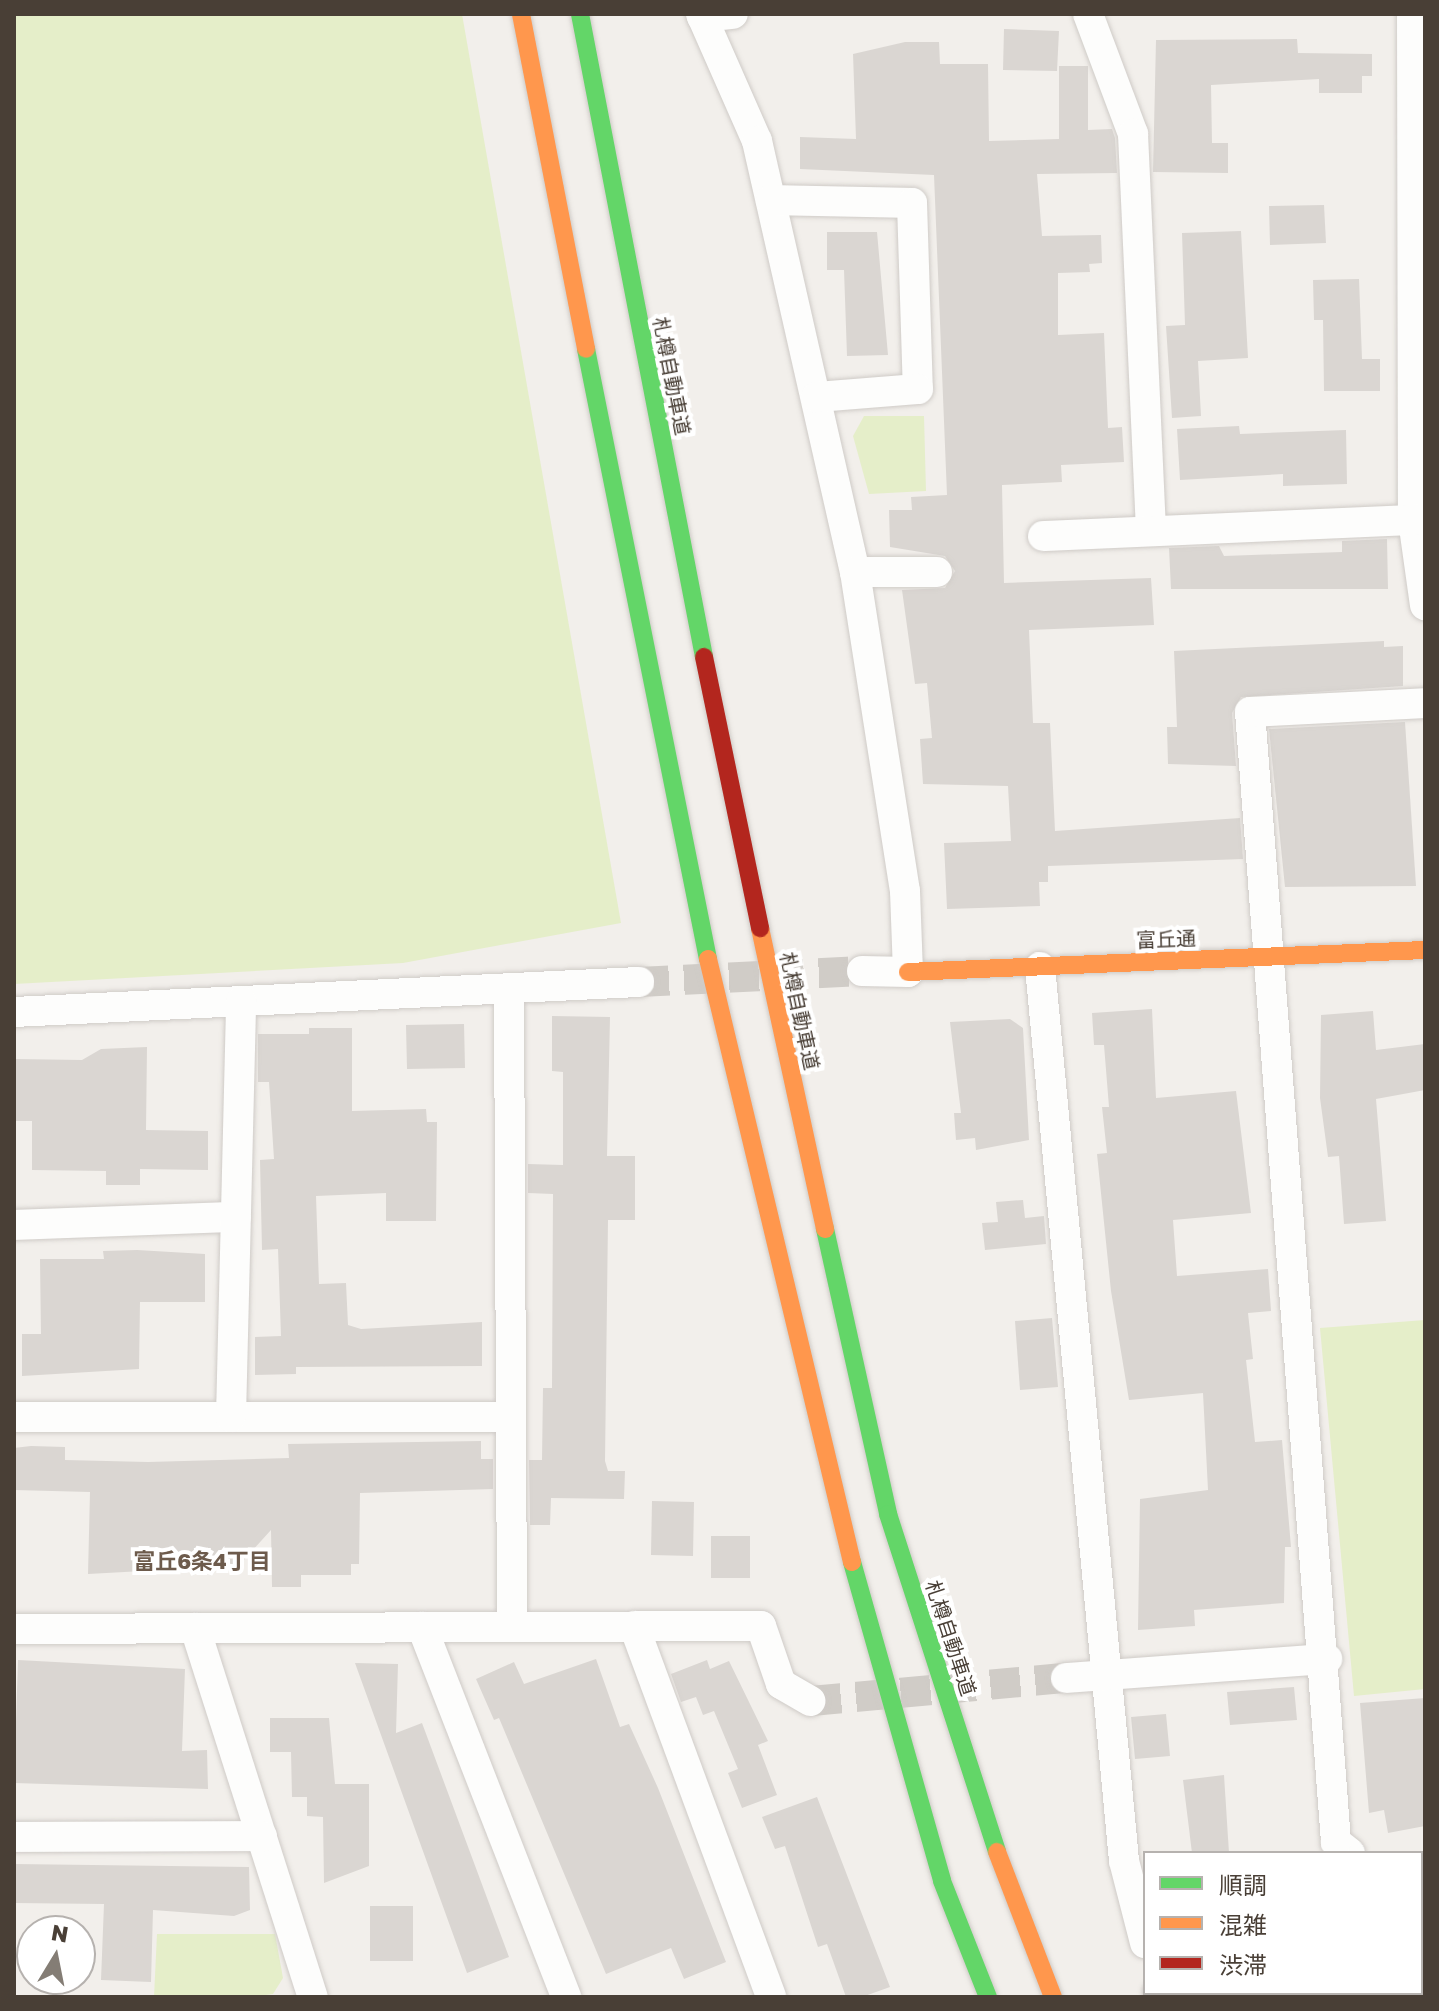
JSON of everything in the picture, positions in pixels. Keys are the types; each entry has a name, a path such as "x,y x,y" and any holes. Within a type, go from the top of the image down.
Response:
{"main road":[{"path":"521,14 693,896 843,1529 942,1881 988,1997"},
{"name":"札樽自動車道","path":"580,14 728,784 888,1514 1002,1868 1053,1997"},
{"name":"富丘通","path":"908,972 1425,950"}],"street":[{"path":"733,14 701,16 757,141 771,200 855,572 905,891 908,972 862,971"},
{"path":"1088,14 1133,134 1151,531"},
{"path":"1412,14 1419,520 1425,605"},
{"path":"771,200 912,203 918,389 816,397"},
{"path":"1043,536 1419,520"},
{"path":"855,572 937,572"},
{"path":"1347,1851 1336,1842 1327,1659 1264,957 1250,712 1425,703"},
{"path":"1040,967 1124,1861 1143,1935"},
{"path":"14,1012 639,982"},
{"path":"509,989 512,1627"},
{"path":"231,1417 241,1001"},
{"path":"14,1225 236,1217"},
{"path":"14,1417 511,1417"},
{"path":"634,1626 771,1997"},
{"path":"14,1629 761,1626 781,1684 811,1701"},
{"path":"422,1627 566,1997"},
{"path":"195,1628 313,1997"},
{"path":"1066,1678 1327,1659"},
{"path":"14,1837 262,1836"}],"green space":[{"path":"14,14 462,14 621,923 403,963 14,984"},
{"path":"864,416 924,416 926,491 869,494 853,436"},
{"path":"1425,1320 1425,1689 1354,1696 1320,1328"},
{"path":"157,1934 275,1934 283,1978 273,1994 252,1997 154,1997"}],"building":[{"path":"1004,29 1059,31 1057,71 1003,70"},
{"path":"1297,39 1298,53 1372,54 1372,76 1362,76 1362,93 1319,93 1319,79 1211,85 1212,143 1228,143 1228,173 1153,172 1156,40"},
{"path":"905,42 939,42 940,64 988,64 989,141 1059,139 1059,66 1088,66 1088,130 1112,129 1115,138 1117,173 1037,174 1042,236 1101,235 1102,263 1089,264 1090,272 1058,273 1058,335 1104,333 1108,428 1122,427 1124,462 1061,465 1062,482 1002,485 1004,583 1151,578 1154,625 1029,630 1033,723 1050,723 1055,831 1240,818 1243,859 1048,866 1048,882 1039,882 1040,906 947,909 944,843 1011,841 1008,786 923,784 920,739 932,738 927,683 915,684 902,590 945,588 955,571 945,556 890,547 889,510 912,510 911,497 947,495 934,175 800,169 800,137 856,139 853,54"},
{"path":"1324,205 1326,243 1270,245 1269,206"},
{"path":"1241,231 1248,358 1198,361 1201,416 1172,418 1166,326 1185,325 1182,233"},
{"path":"827,232 877,232 888,355 847,356 844,270 827,270"},
{"path":"1359,279 1362,359 1380,359 1380,391 1324,391 1323,320 1314,320 1313,280"},
{"path":"1239,426 1240,434 1346,430 1347,484 1283,486 1283,474 1180,480 1177,429"},
{"path":"1387,539 1388,589 1171,589 1169,548 1219,546 1224,556 1342,552 1342,541"},
{"path":"1384,641 1384,647 1403,646 1403,686 1241,697 1232,713 1236,766 1168,764 1167,727 1177,727 1174,651"},
{"path":"1405,722 1416,886 1285,887 1269,729"},
{"path":"1152,1009 1156,1098 1236,1091 1251,1213 1173,1220 1177,1276 1268,1269 1271,1311 1248,1313 1253,1359 1246,1360 1255,1442 1282,1440 1291,1547 1285,1547 1284,1603 1194,1610 1195,1626 1138,1630 1140,1499 1208,1490 1203,1393 1129,1400 1111,1291 1097,1154 1107,1153 1102,1107 1109,1107 1104,1045 1094,1045 1092,1013"},
{"path":"1373,1011 1376,1050 1425,1044 1425,1090 1376,1099 1386,1221 1344,1224 1339,1156 1328,1157 1320,1098 1321,1015"},
{"path":"552,1016 610,1017 607,1156 635,1156 635,1220 608,1220 605,1461 608,1471 625,1471 624,1499 551,1498 550,1525 530,1525 529,1460 542,1460 543,1388 552,1388 553,1194 528,1193 528,1164 563,1165 563,1072 552,1071"},
{"path":"1010,1019 1023,1028 1029,1140 976,1150 975,1138 956,1140 954,1113 961,1113 950,1022"},
{"path":"464,1024 465,1068 407,1069 406,1025"},
{"path":"309,1028 352,1028 352,1111 426,1109 427,1122 437,1122 436,1221 386,1221 386,1193 316,1196 319,1284 346,1283 348,1325 361,1329 482,1322 482,1366 296,1367 296,1374 255,1375 255,1337 281,1336 278,1249 262,1250 260,1160 274,1159 269,1082 258,1082 258,1034 309,1034"},
{"path":"147,1047 146,1130 208,1131 208,1170 140,1169 140,1185 106,1185 106,1171 32,1170 32,1121 14,1121 14,1059 82,1060 101,1049"},
{"path":"1023,1200 1025,1218 1044,1216 1046,1244 985,1250 982,1223 998,1222 996,1202"},
{"path":"103,1251 205,1254 205,1302 140,1302 139,1369 22,1376 22,1334 41,1334 40,1259 104,1259"},
{"path":"1052,1318 1058,1387 1020,1390 1015,1321"},
{"path":"481,1441 481,1459 493,1459 493,1489 360,1493 359,1564 351,1564 351,1575 301,1575 301,1587 272,1587 271,1530 232,1573 222,1562 201,1562 190,1572 175,1556 161,1570 88,1574 90,1492 14,1490 14,1448 31,1446 65,1447 65,1460 148,1462 289,1458 288,1444"},
{"path":"652,1501 694,1502 693,1556 651,1555"},
{"path":"711,1536 750,1536 750,1578 711,1578"},
{"path":"596,1659 620,1727 629,1724 658,1788 726,1962 684,1979 671,1948 606,1974 499,1718 494,1720 476,1679 514,1662 524,1684"},
{"path":"18,1660 185,1669 182,1751 207,1750 208,1789 14,1783"},
{"path":"707,1660 710,1669 729,1661 768,1741 758,1745 777,1795 742,1808 728,1773 738,1769 714,1711 703,1715 696,1697 681,1702 671,1674"},
{"path":"355,1663 398,1664 396,1733 422,1723 509,1957 467,1973"},
{"path":"1294,1687 1297,1720 1230,1725 1227,1692"},
{"path":"1425,1698 1425,1826 1388,1833 1384,1810 1369,1813 1360,1703"},
{"path":"1166,1714 1170,1756 1135,1759 1131,1717"},
{"path":"270,1718 329,1718 335,1784 369,1784 369,1866 324,1883 323,1817 307,1816 307,1797 292,1797 291,1752 270,1752"},
{"path":"1224,1775 1229,1851 1192,1851 1183,1780"},
{"path":"817,1797 890,1987 862,1997 846,1997 827,1944 818,1947 785,1846 775,1849 762,1817"},
{"path":"14,1864 249,1867 250,1910 234,1916 153,1910 151,1982 101,1980 104,1904 14,1903"},
{"path":"370,1906 413,1906 413,1961 370,1961"}],"tunnel":[{"path":"639,982 862,971"},
{"path":"811,1701 1066,1678"}],"traffic: fast":[{"path":"580,14 704,657"},
{"path":"586,349 708,959"},
{"path":"825,1229 888,1514 997,1852"},
{"path":"852,1562 942,1881 988,1997"}],"traffic: slow":[{"path":"521,14 586,349"},
{"path":"760,928 825,1229"},
{"path":"908,972 1425,950"},
{"path":"708,959 852,1562"},
{"path":"997,1852 1053,1997"}],"traffic: jam":[{"path":"704,657 760,928"}],"district":[{"name":"富丘6条4丁目","path":"202,1561"}]}
